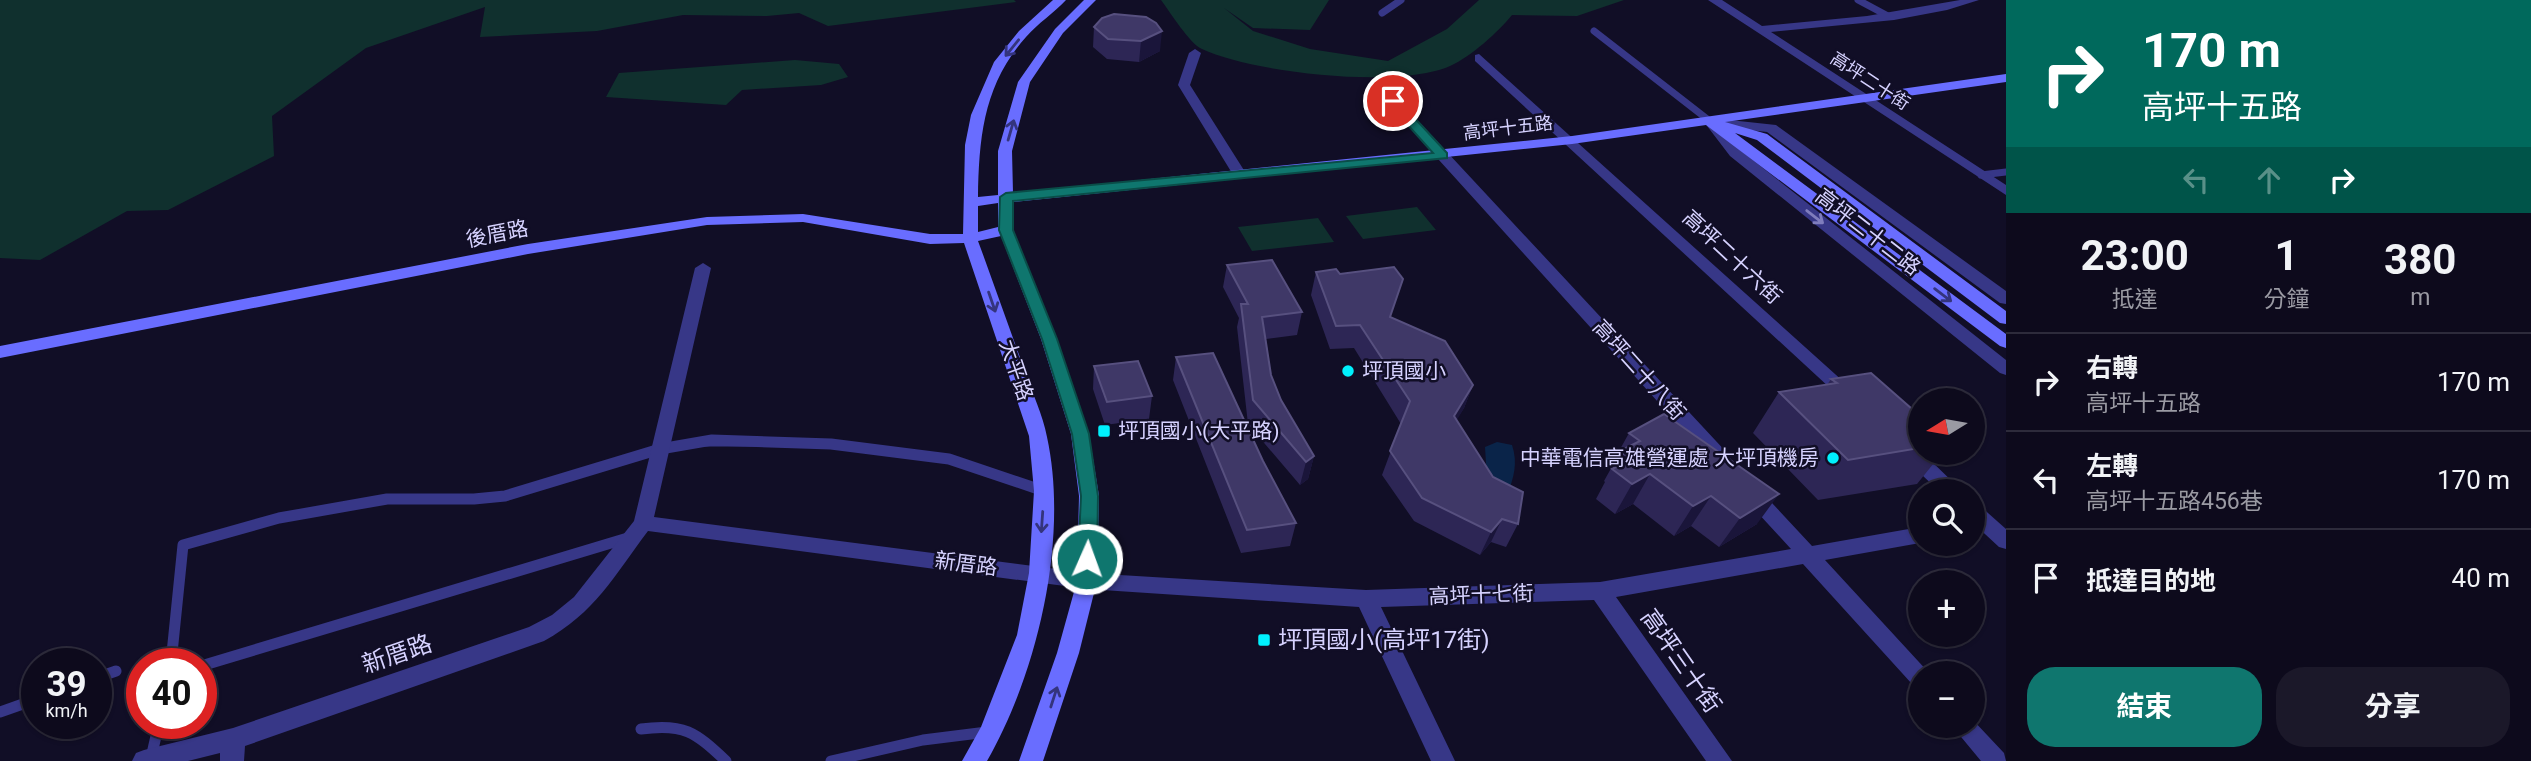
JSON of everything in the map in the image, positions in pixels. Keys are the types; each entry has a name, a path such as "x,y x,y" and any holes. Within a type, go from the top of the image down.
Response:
{"street":[{"name":"大平路","path":"974,761 991,732 1028,635 1039,573 1044,491 1038,436 970,238 972,145 978,115 998,65 1023,33 1060,0"},
{"name":"大平路","path":"1031,761 1068,653 1087,581 1089,496 1080,434 1049,339 1006,230 1004,151 1024,82 1059,31 1090,0"},
{"name":"高坪二十街","path":"1714,0 2006,191"},
{"path":"1760,30 1888,16 1973,0"},
{"path":"1195,53 1184,86 1240,175"},
{"name":"高坪二十六街","path":"1479,58 1863,408"},
{"name":"高坪十五路","path":"970,202 1572,140 1868,100 2006,78"},
{"name":"高坪二十八街","path":"1376,83 1908,664"},
{"name":"高坪二十二路","path":"1711,122 1771,128 2006,299"},
{"name":"高坪二十二路","path":"1711,122 1762,137 2006,319"},
{"name":"高坪二十二路","path":"1711,122 2006,342"},
{"name":"高坪二十二路","path":"1711,122 1735,153 2006,369"},
{"name":"後厝路","path":"0,352 528,249 707,221 803,218 930,239 970,238 1006,230"},
{"name":"新厝路","path":"147,760 233,750 536,634 560,621 582,603 637,530 660,449 703,268"},
{"path":"1903,446 1939,479"},
{"path":"1985,520 2006,541"},
{"name":"新厝路","path":"637,530 1039,573"},
{"name":"高坪十七街","path":"1039,573 1087,581 1366,599 1600,591 1908,537"},
{"name":"高坪三十街","path":"1600,591 1720,761"},
{"path":"1366,599 1443,761"},
{"path":"1975,738 1996,761"}],"lane":[{"path":"1382,13 1401,0"},
{"path":"1858,0 1888,16"},
{"path":"1594,31 1711,122"},
{"path":"1981,175 2006,172"},
{"path":"173,648 183,545 279,518 387,499 474,499 505,496 660,449 712,440 831,444 949,459 1044,491"},
{"name":"新厝路","path":"217,661 637,530"},
{"path":"112,672 116,671"},
{"path":"0,712 21,705"},
{"path":"641,729 668,724 690,728 726,761"},
{"path":"831,761 923,740 991,732"},
{"path":"147,760 154,739"}],"green space":[{"path":"0,0 1016,2 828,26 799,13 767,16 683,15 597,31 480,37 485,7 366,48 272,116 274,156 168,210 127,211 40,260 0,258"},
{"path":"1161,0 1329,0 1310,30 1253,28 1224,8 1253,31 1310,49 1388,61 1447,29 1479,0 1624,0 1577,16 1512,15 1484,43 1450,66 1427,73 1363,77 1289,71 1225,58 1197,46"},
{"path":"795,60 839,64 848,77 821,85 742,90 726,105 606,97 619,73"},
{"path":"1417,207 1436,230 1363,239 1346,216"},
{"path":"1318,218 1334,242 1252,251 1238,227"}],"water":[{"path":"1497,442 1512,445 1514,452 1514,470 1507,495 1487,478 1485,447"}],"building":[{"path":"1114,14 1146,17 1162,31 1141,41 1108,39 1094,27 1102,18"},
{"path":"1272,260 1302,312 1262,317 1271,375 1281,400 1314,456 1306,462 1253,400 1241,304 1248,304 1227,265"},
{"path":"1394,267 1403,279 1390,317 1445,341 1473,385 1454,416 1493,477 1523,492 1518,524 1502,519 1491,532 1422,498 1390,451 1410,401 1360,325 1336,326 1316,272 1336,269 1340,274"},
{"path":"1213,353 1263,461 1296,523 1247,530 1176,357"},
{"path":"1138,361 1152,396 1107,402 1094,366"},
{"path":"1871,373 1908,405 1908,450 1848,460 1779,392 1837,383 1831,379"},
{"path":"1664,414 1779,494 1740,518 1711,496 1693,506 1650,474 1632,484 1612,469 1631,459 1620,451 1640,441 1629,433"}],"place":[{"name":"坪頂國小","path":"1348,371"},
{"name":"坪頂國小(大平路)","path":"1104,431"},
{"name":"中華電信高雄營運處 大坪頂機房","path":"1833,458"},
{"name":"坪頂國小(高坪17街)","path":"1264,640"}],"route":[{"path":"1087,559 1089,496 1080,434 1049,339 1006,230 1006,197 1443,155 1393,101"}]}
